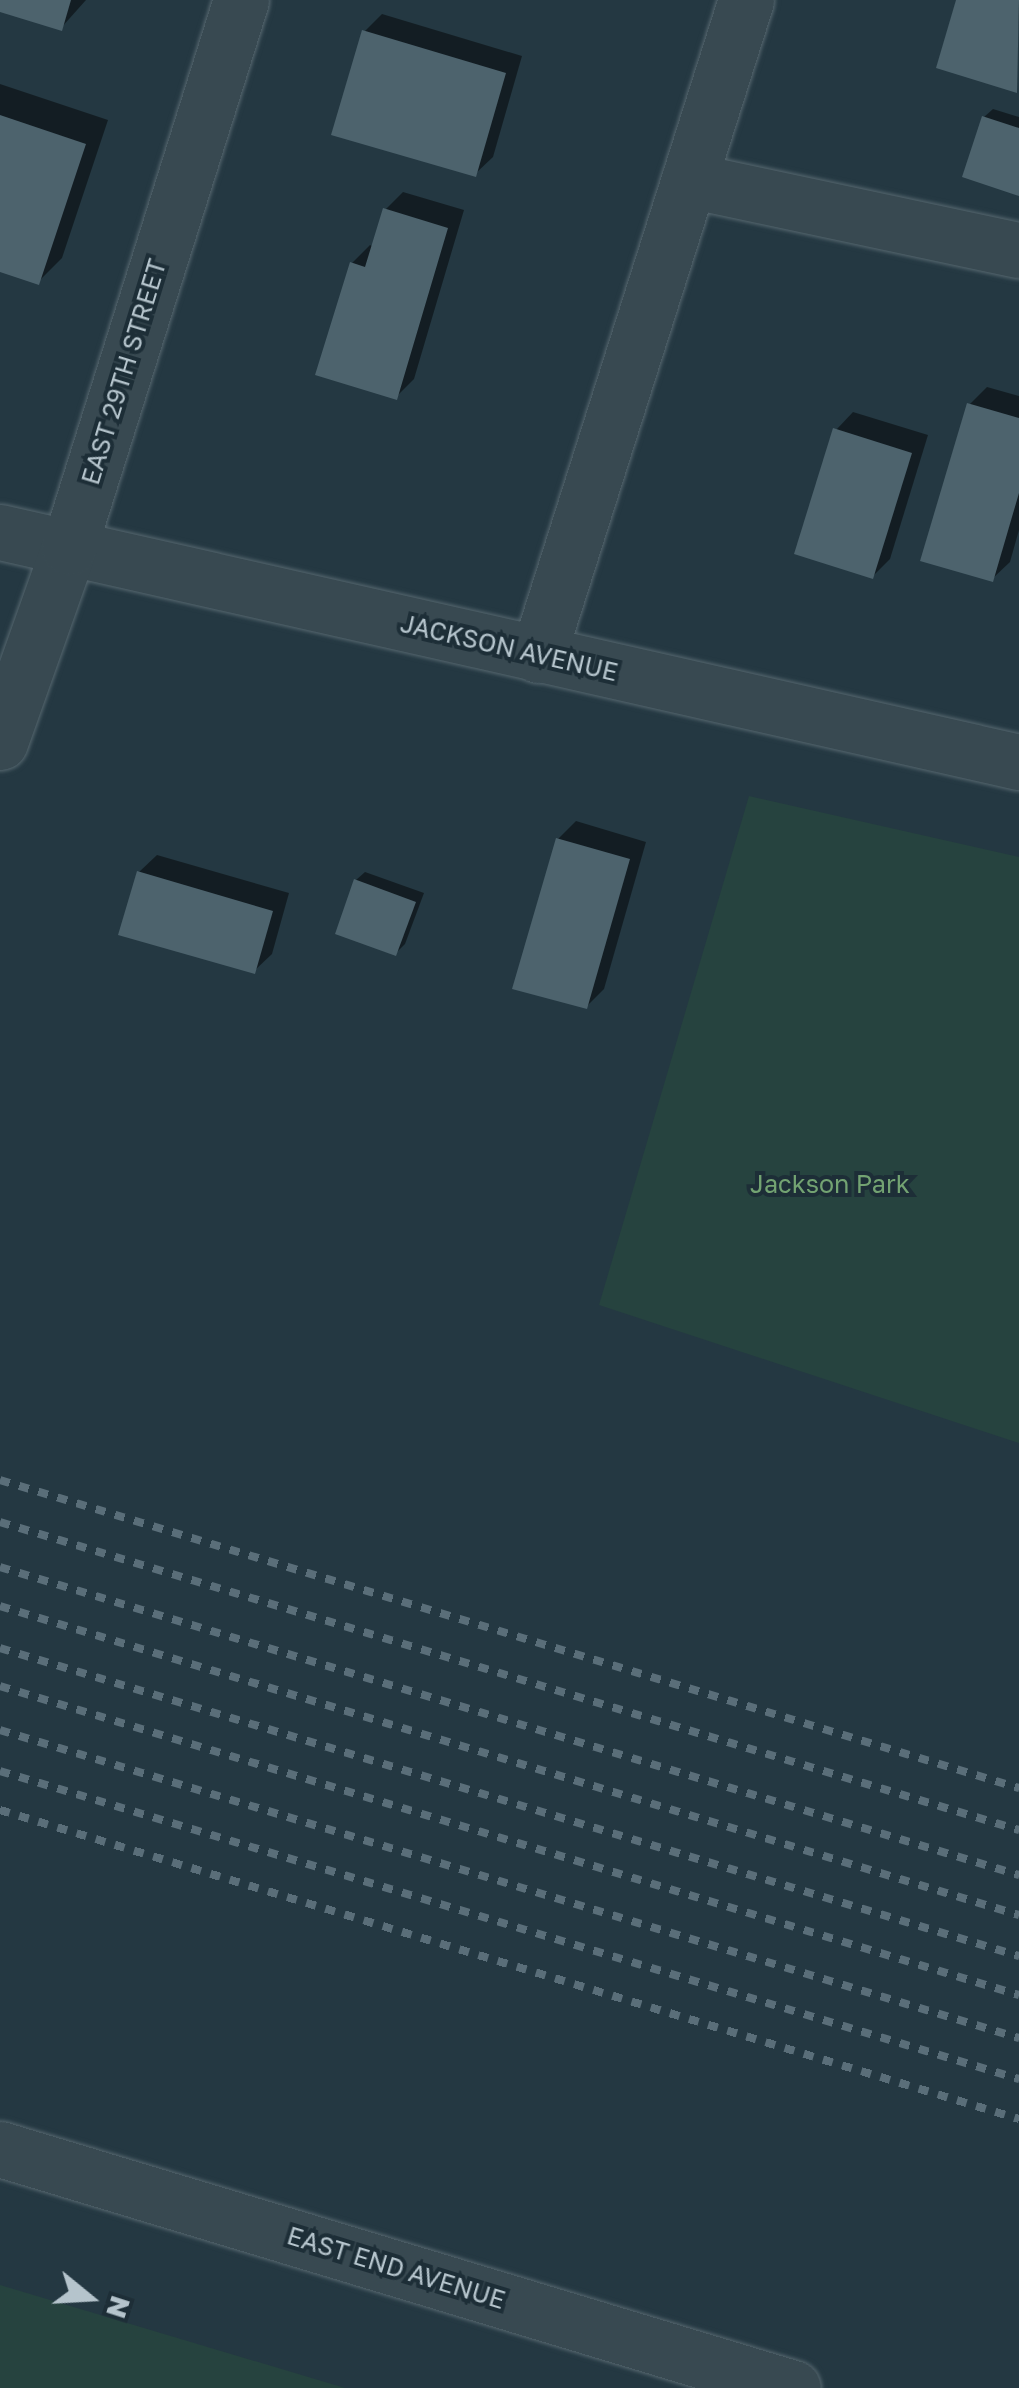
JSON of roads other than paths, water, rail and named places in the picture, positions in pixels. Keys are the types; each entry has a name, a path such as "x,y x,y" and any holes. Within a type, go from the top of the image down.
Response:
{"street":[{"name":"EAST 29TH STREET","path":"0,742 70,548 241,0"},
{"path":"538,656 746,0"},
{"path":"689,180 1019,250"},
{"name":"JACKSON AVENUE","path":"0,532 1019,762"},
{"name":"EAST END AVENUE","path":"0,2148 793,2388"}],"railway":[{"path":"0,1480 1019,1788"},
{"path":"0,1522 1019,1830"},
{"path":"0,1567 1019,1875"},
{"path":"0,1606 1019,1915"},
{"path":"0,1648 1019,1956"},
{"path":"0,1686 1019,1995"},
{"path":"0,1730 1019,2038"},
{"path":"0,1771 1019,2079"},
{"path":"0,1810 1019,2119"}],"park label":[{"name":"Jackson Park","path":"830,1184"}]}
